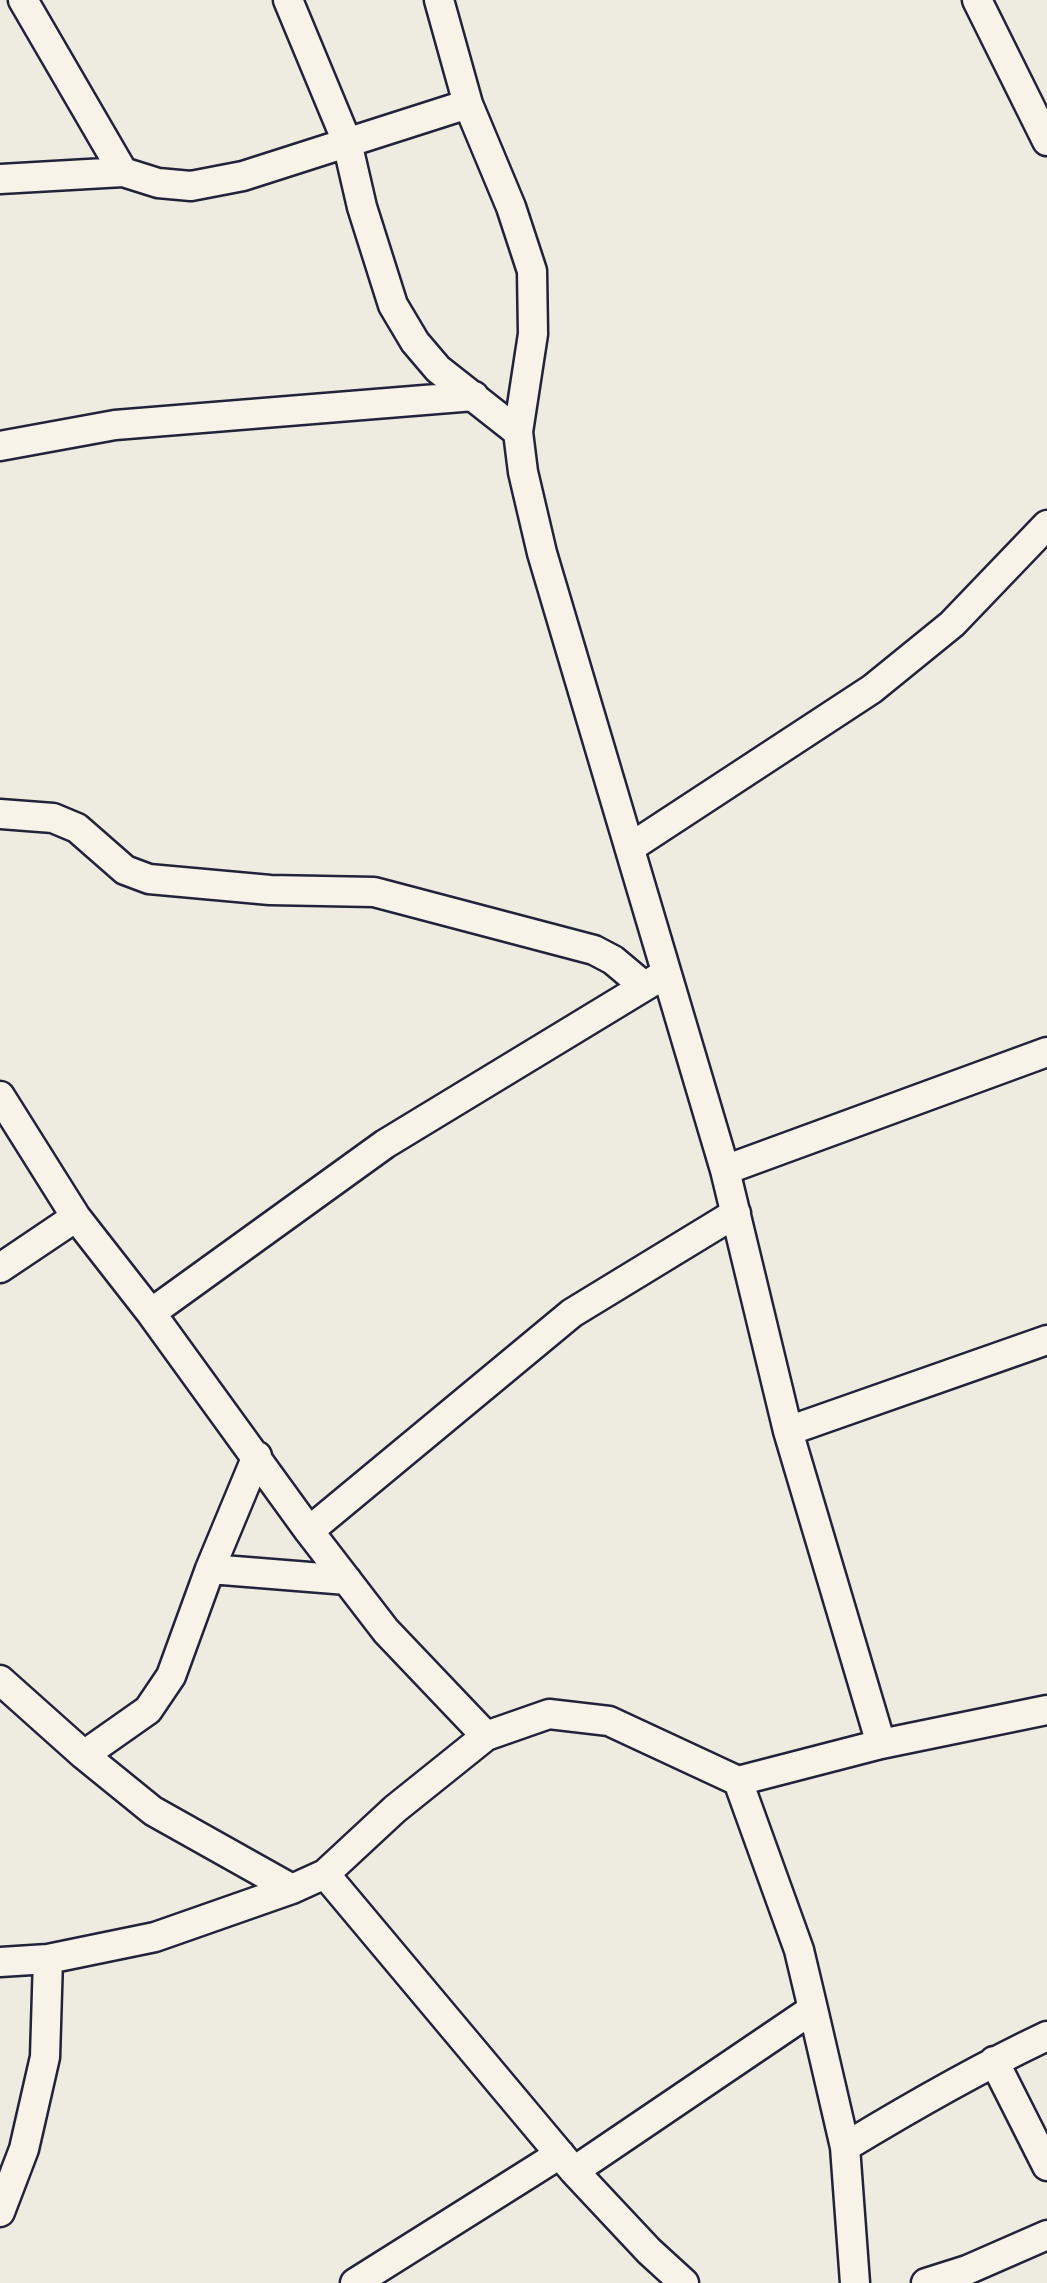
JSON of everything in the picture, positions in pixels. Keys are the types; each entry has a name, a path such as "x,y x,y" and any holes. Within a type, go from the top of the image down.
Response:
{"street":[{"path":"22,0 123,172"},
{"path":"288,0 347,142 362,207 393,305 415,342 438,369 518,432"},
{"path":"438,0 468,104 511,207 532,271 533,334 518,432 523,472 542,553 631,847 656,979 725,1170 788,1431 881,1744"},
{"path":"977,0 1047,141"},
{"path":"0,179 123,172 158,183 191,186 243,176 468,104"},
{"path":"0,446 115,425 474,396"},
{"path":"631,847 872,689 952,624 1047,525"},
{"path":"0,814 52,818 76,828 124,870 149,879 270,890 374,892 594,950 656,979"},
{"path":"151,1313 385,1144 656,979"},
{"path":"725,1170 1047,1052"},
{"path":"0,1096 76,1216 151,1313 346,1580 386,1631 486,1736"},
{"path":"309,1531 572,1312 736,1213"},
{"path":"0,1268 76,1216"},
{"path":"788,1431 1047,1341"},
{"path":"84,1755 148,1710 166,1685 184,1644 210,1569 257,1456"},
{"path":"210,1569 346,1580"},
{"path":"0,1680 84,1755 153,1811 292,1889"},
{"path":"0,1962 48,1959 155,1936 292,1889 325,1874 395,1809 486,1736 549,1714 609,1721 738,1781 881,1744 1047,1710"},
{"path":"738,1781 799,1950 813,2009 845,2147 855,2283"},
{"path":"325,1874 567,2163 649,2251 684,2283"},
{"path":"0,2212 24,2149 45,2057 48,1959"},
{"path":"355,2283 567,2163 813,2009"},
{"path":"845,2147 994,2061 1047,2036"},
{"path":"994,2061 1047,2166"},
{"path":"926,2283 967,2270 1047,2235"}]}
